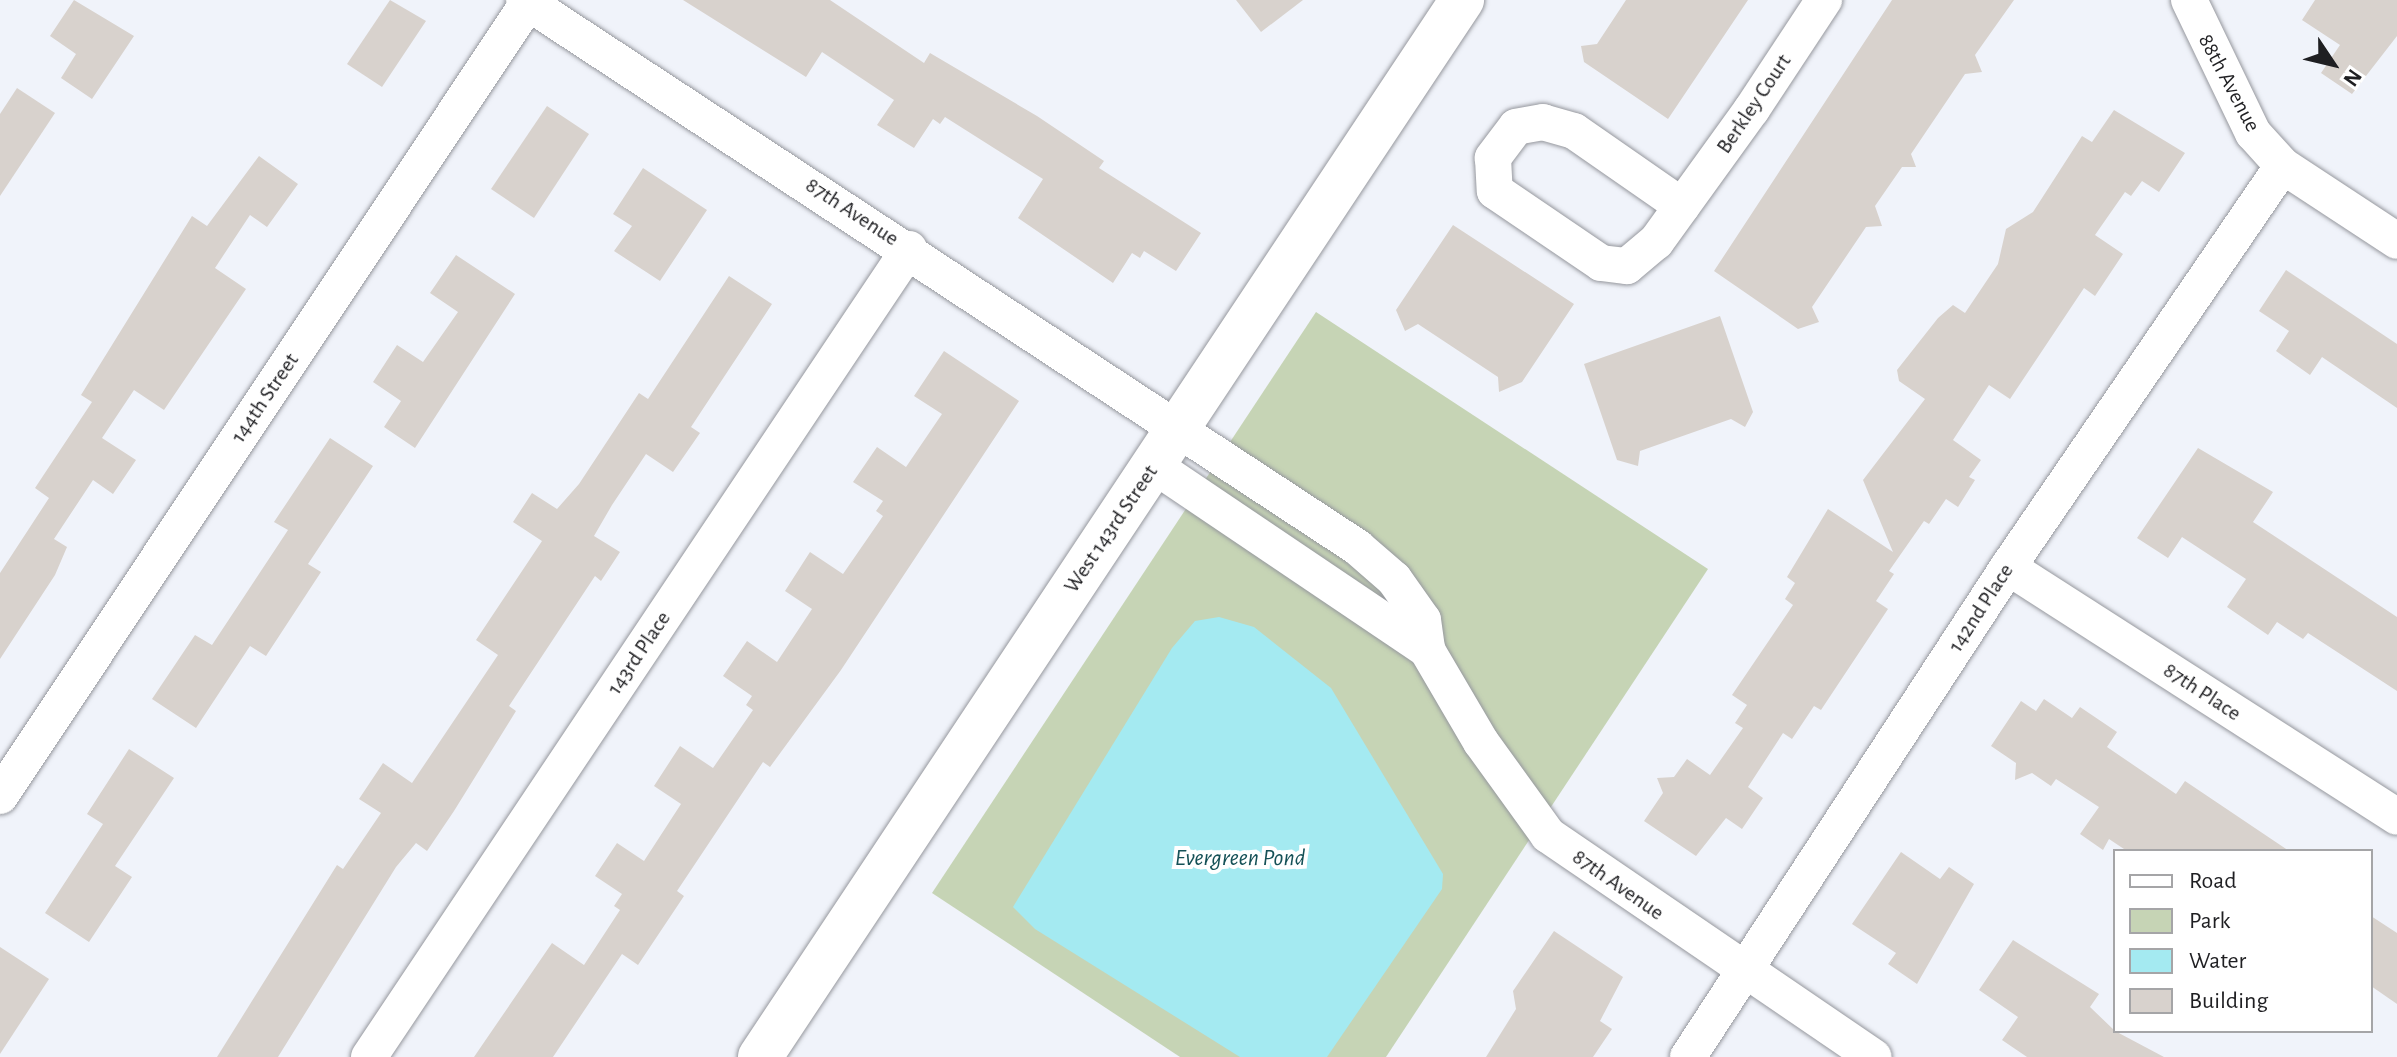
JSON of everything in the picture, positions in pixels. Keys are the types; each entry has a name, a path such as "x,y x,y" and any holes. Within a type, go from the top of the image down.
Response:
{"main road":[{"name":"West 143rd Street","path":"760,1057 1462,0"}],"street":[{"name":"Berkley Court","path":"1682,206 1574,131 1543,122 1516,127 1493,158 1495,191 1601,263 1627,266 1682,206 1824,0"},
{"name":"88th Avenue","path":"2189,0 2253,133 2283,166 2397,241"},
{"name":"87th Avenue","path":"528,1 1180,425 1394,579 1423,620 1427,650 1481,742 1548,835 1743,972 1873,1057"},
{"name":"144th Street","path":"0,796 528,1"},
{"name":"142nd Place","path":"1688,1057 2008,567 2283,166"},
{"name":"143rd Place","path":"369,1057 909,249"},
{"path":"1153,465 1427,650"},
{"name":"87th Place","path":"2008,567 2397,817"}],"green space":[{"path":"1316,312 1708,569 1386,1057 1180,1057 932,893"}],"water":[{"name":"Evergreen Pond","path":"1219,617 1254,627 1331,688 1443,874 1442,889 1327,1057 1240,1057 1035,929 1013,907 1172,648 1195,621"}],"building":[{"path":"74,0 134,36 92,99 61,78 76,54 50,36"},
{"path":"390,0 426,21 382,87 347,64"},
{"path":"683,0 830,0 924,63 930,53 1037,116 1104,161 1099,168 1201,233 1176,271 1144,251 1140,258 1132,253 1113,283 1018,218 1043,179 945,117 940,124 933,119 914,148 877,125 894,100 822,52 806,77"},
{"path":"1236,0 1303,0 1261,32"},
{"path":"1626,0 1748,0 1668,119 1584,62 1581,46 1597,44"},
{"path":"1892,0 2014,0 1975,55 1982,72 1965,74 1911,154 1916,167 1902,167 1875,206 1882,226 1866,227 1812,307 1819,322 1798,329 1714,271"},
{"path":"2315,0 2397,0 2397,36 2352,94 2321,73 2340,45 2302,20"},
{"path":"17,88 55,113 0,196 0,114"},
{"path":"547,106 589,134 534,218 491,189"},
{"path":"2114,110 2185,153 2159,192 2142,181 2131,196 2125,192 2095,235 2123,254 2095,296 2084,288 2010,399 1989,385 1953,440 1981,460 1969,477 1975,480 1958,507 1946,499 1929,524 1924,521 1889,571 1894,574 1876,601 1888,609 1821,710 1814,706 1792,739 1783,733 1748,787 1763,798 1742,829 1726,818 1696,856 1644,821 1663,793 1657,778 1674,777 1687,759 1710,775 1743,728 1735,723 1747,705 1732,695 1793,605 1785,599 1795,583 1787,577 1828,509 1893,552 1863,480 1925,399 1899,381 1897,370 1938,318 1953,305 1965,313 1998,264 2006,229 2033,212 2082,136 2092,142"},
{"path":"259,156 298,184 267,227 250,215 215,268 246,289 164,410 134,390 102,438 136,460 113,494 93,480 54,539 67,547 55,575 0,659 0,573 49,498 35,488 92,402 81,395 192,216 207,226"},
{"path":"643,168 707,210 660,281 614,251 632,226 613,214"},
{"path":"1453,225 1574,304 1522,382 1499,392 1498,377 1418,324 1405,331 1396,310"},
{"path":"456,255 515,294 415,448 384,427 401,401 373,382 397,345 423,362 458,312 430,293"},
{"path":"2286,270 2397,344 2397,408 2322,357 2310,375 2276,351 2289,331 2259,311"},
{"path":"729,276 772,304 691,427 700,433 673,472 646,454 612,505 594,536 620,552 601,581 595,576 509,706 516,711 454,811 427,851 416,843 396,867 278,1057 217,1057 337,865 343,869 381,813 359,799 383,763 412,783 498,655 476,640 542,541 513,522 532,493 557,509 579,484 639,393 648,399"},
{"path":"1720,316 1753,412 1745,427 1731,419 1640,451 1638,466 1617,460 1584,364"},
{"path":"944,351 1019,401 841,670 770,767 763,762 677,891 684,896 638,965 622,954 553,1057 474,1057 552,943 584,965 620,910 614,906 622,894 595,876 617,843 644,861 681,804 654,786 680,746 713,768 753,710 746,705 752,696 723,676 747,641 777,662 812,609 785,591 810,552 843,574 883,516 876,511 883,501 853,482 877,447 906,467 942,414 914,396"},
{"path":"330,438 373,466 308,564 321,572 266,656 250,646 196,728 152,699 195,635 212,645 288,530 274,522"},
{"path":"2198,448 2273,492 2253,522 2397,617 2397,691 2308,633 2303,639 2277,622 2268,635 2227,607 2246,579 2182,537 2168,558 2137,538"},
{"path":"2044,699 2072,718 2080,707 2117,732 2107,747 2176,794 2185,781 2286,849 2124,849 2109,839 2103,850 2080,834 2099,807 2056,779 2051,786 2032,773 2015,780 2016,763 1991,746 2021,701 2036,711"},
{"path":"129,749 174,778 115,866 132,877 89,942 45,913 103,824 87,814"},
{"path":"1901,852 1940,879 1949,867 1974,884 1917,984 1888,964 1896,953 1852,924"},
{"path":"2373,917 2397,933 2397,1004 2373,987"},
{"path":"1554,931 1623,977 1600,1021 1612,1029 1593,1057 1486,1057 1516,1009 1513,991"},
{"path":"2013,940 2099,994 2090,1007 2113,1029 2113,1033 2119,1033 2164,1057 2027,1057 2002,1040 2018,1017 1979,990"},
{"path":"0,947 49,979 0,1054"}]}
